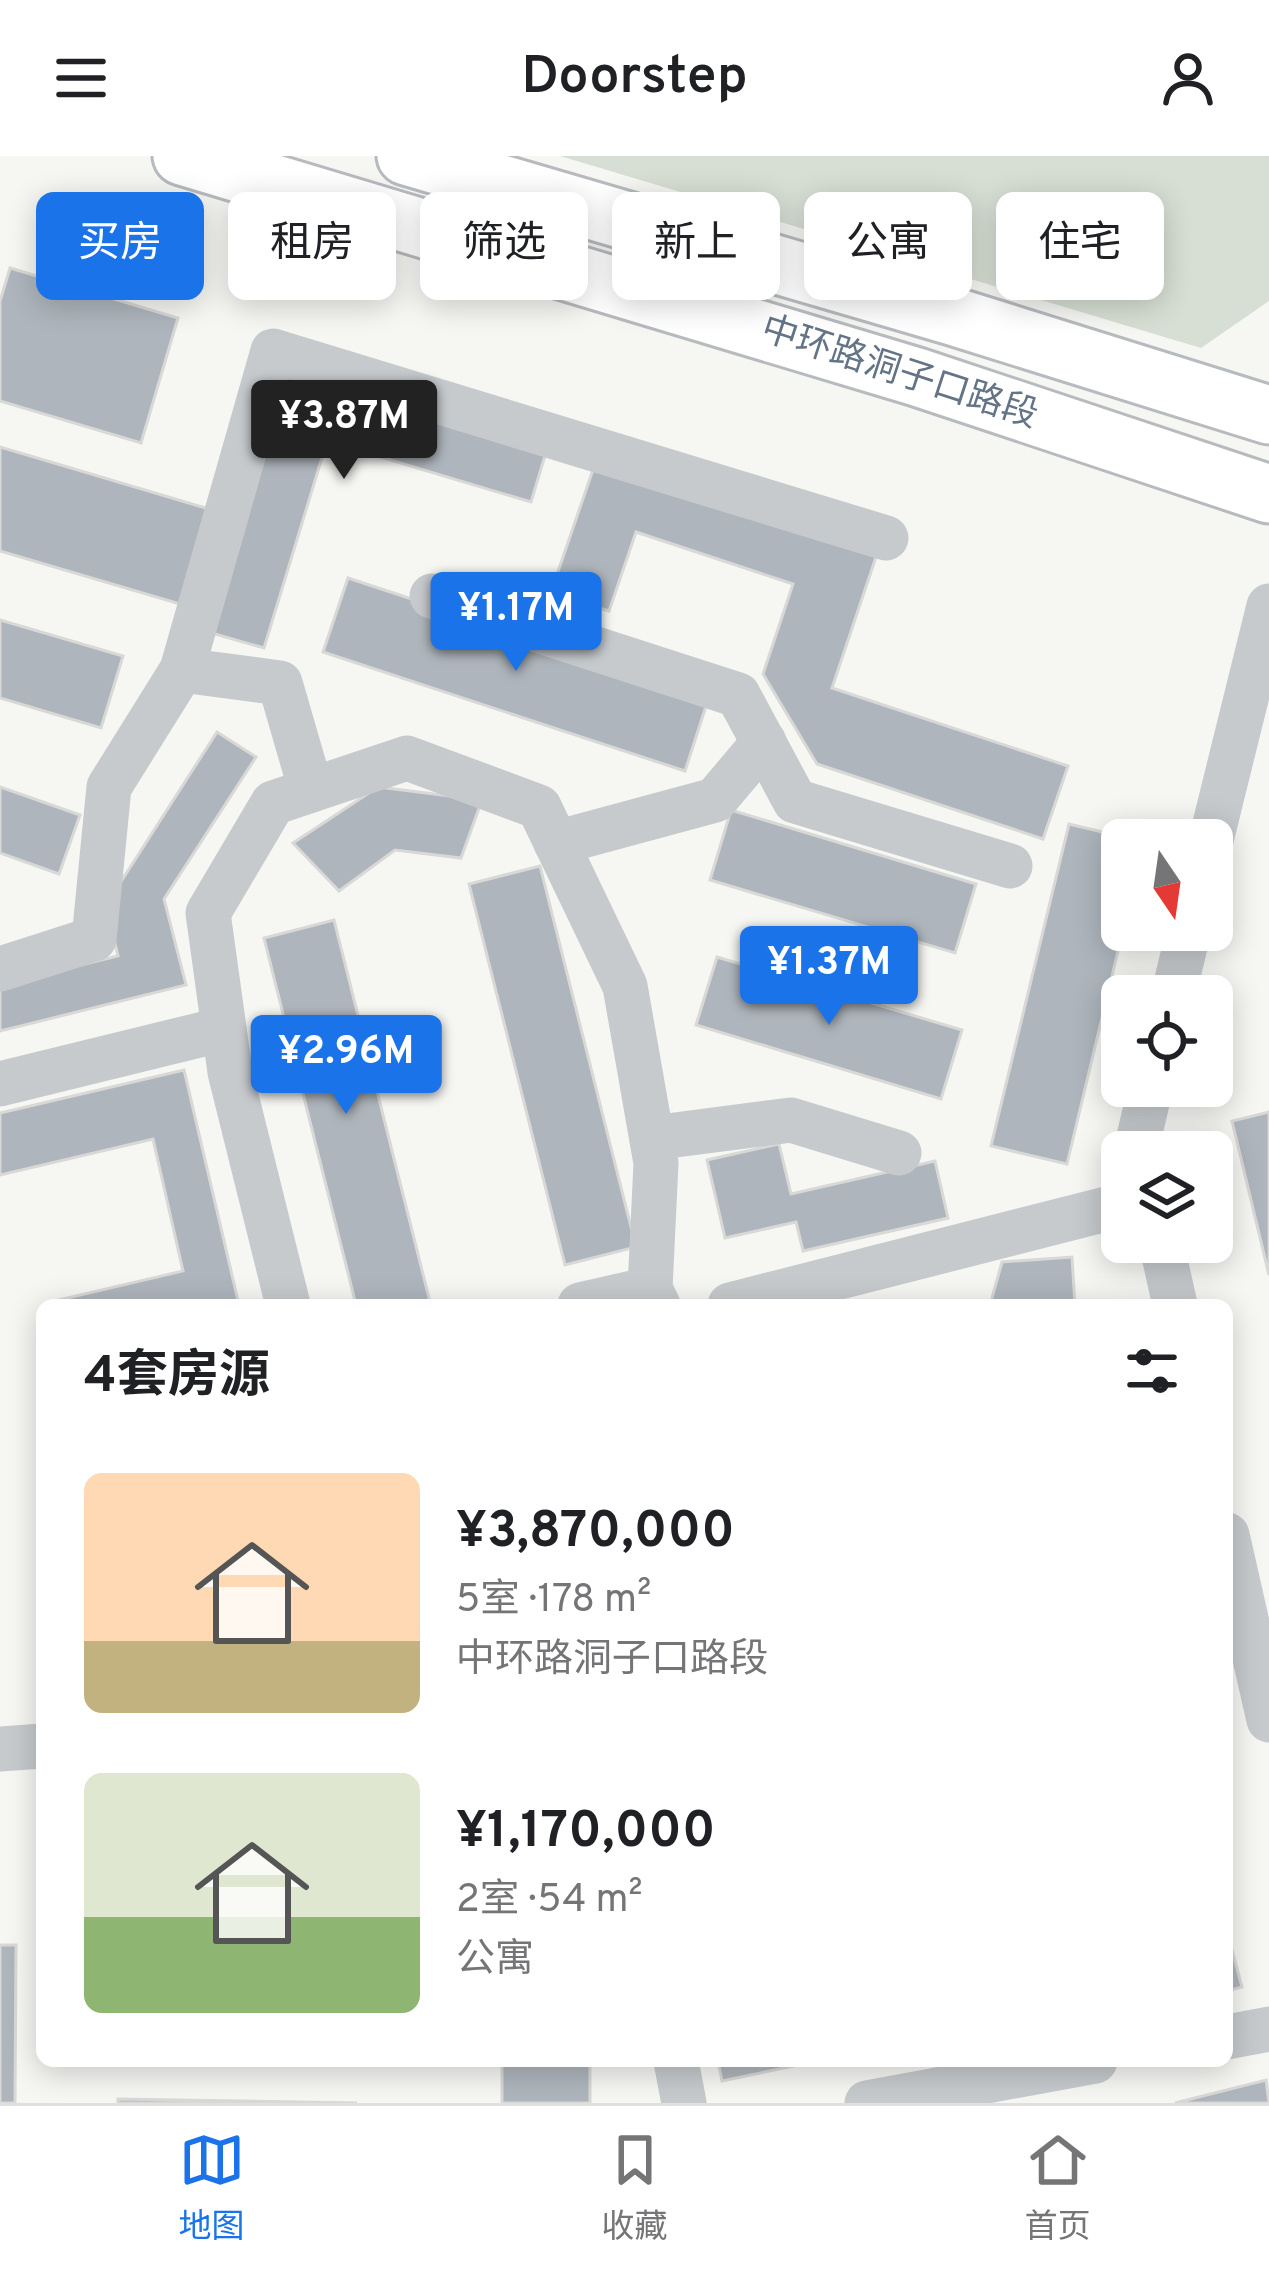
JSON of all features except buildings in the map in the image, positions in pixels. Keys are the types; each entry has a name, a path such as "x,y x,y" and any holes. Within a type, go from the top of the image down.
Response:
{"main road":[{"name":"中环路洞子口路段","path":"182,156 917,377 1269,494"},
{"name":"中环路洞子口路段","path":"406,156 952,316 1269,415"}],"street":[{"path":"0,968 94,939 109,787 182,670 273,351 886,538"},
{"path":"432,596 738,695 795,801 1010,866"},
{"path":"1216,819 1269,606"},
{"path":"182,670 280,682 311,790"},
{"path":"556,843 715,800 764,742"},
{"path":"287,1299 230,1072 208,913 273,803 407,758 539,807 625,986 656,1163 654,1297"},
{"path":"0,1084 224,1029"},
{"path":"652,1138 791,1120 898,1153"},
{"path":"754,1299 1101,1210"},
{"path":"1166,1263 1174,1299"},
{"path":"1233,1561 1269,1720"},
{"path":"0,1749 36,1746"},
{"path":"1233,2036 1269,2029"},
{"path":"677,2067 684,2103"},
{"path":"867,2103 1062,2067"}],"shaded area":[{"path":"560,156 1269,156 1269,301 1201,348 1041,300 1164,300 1164,192 996,192 996,287 972,279 972,192 804,192 804,229 780,222 780,192 680,192"}]}
